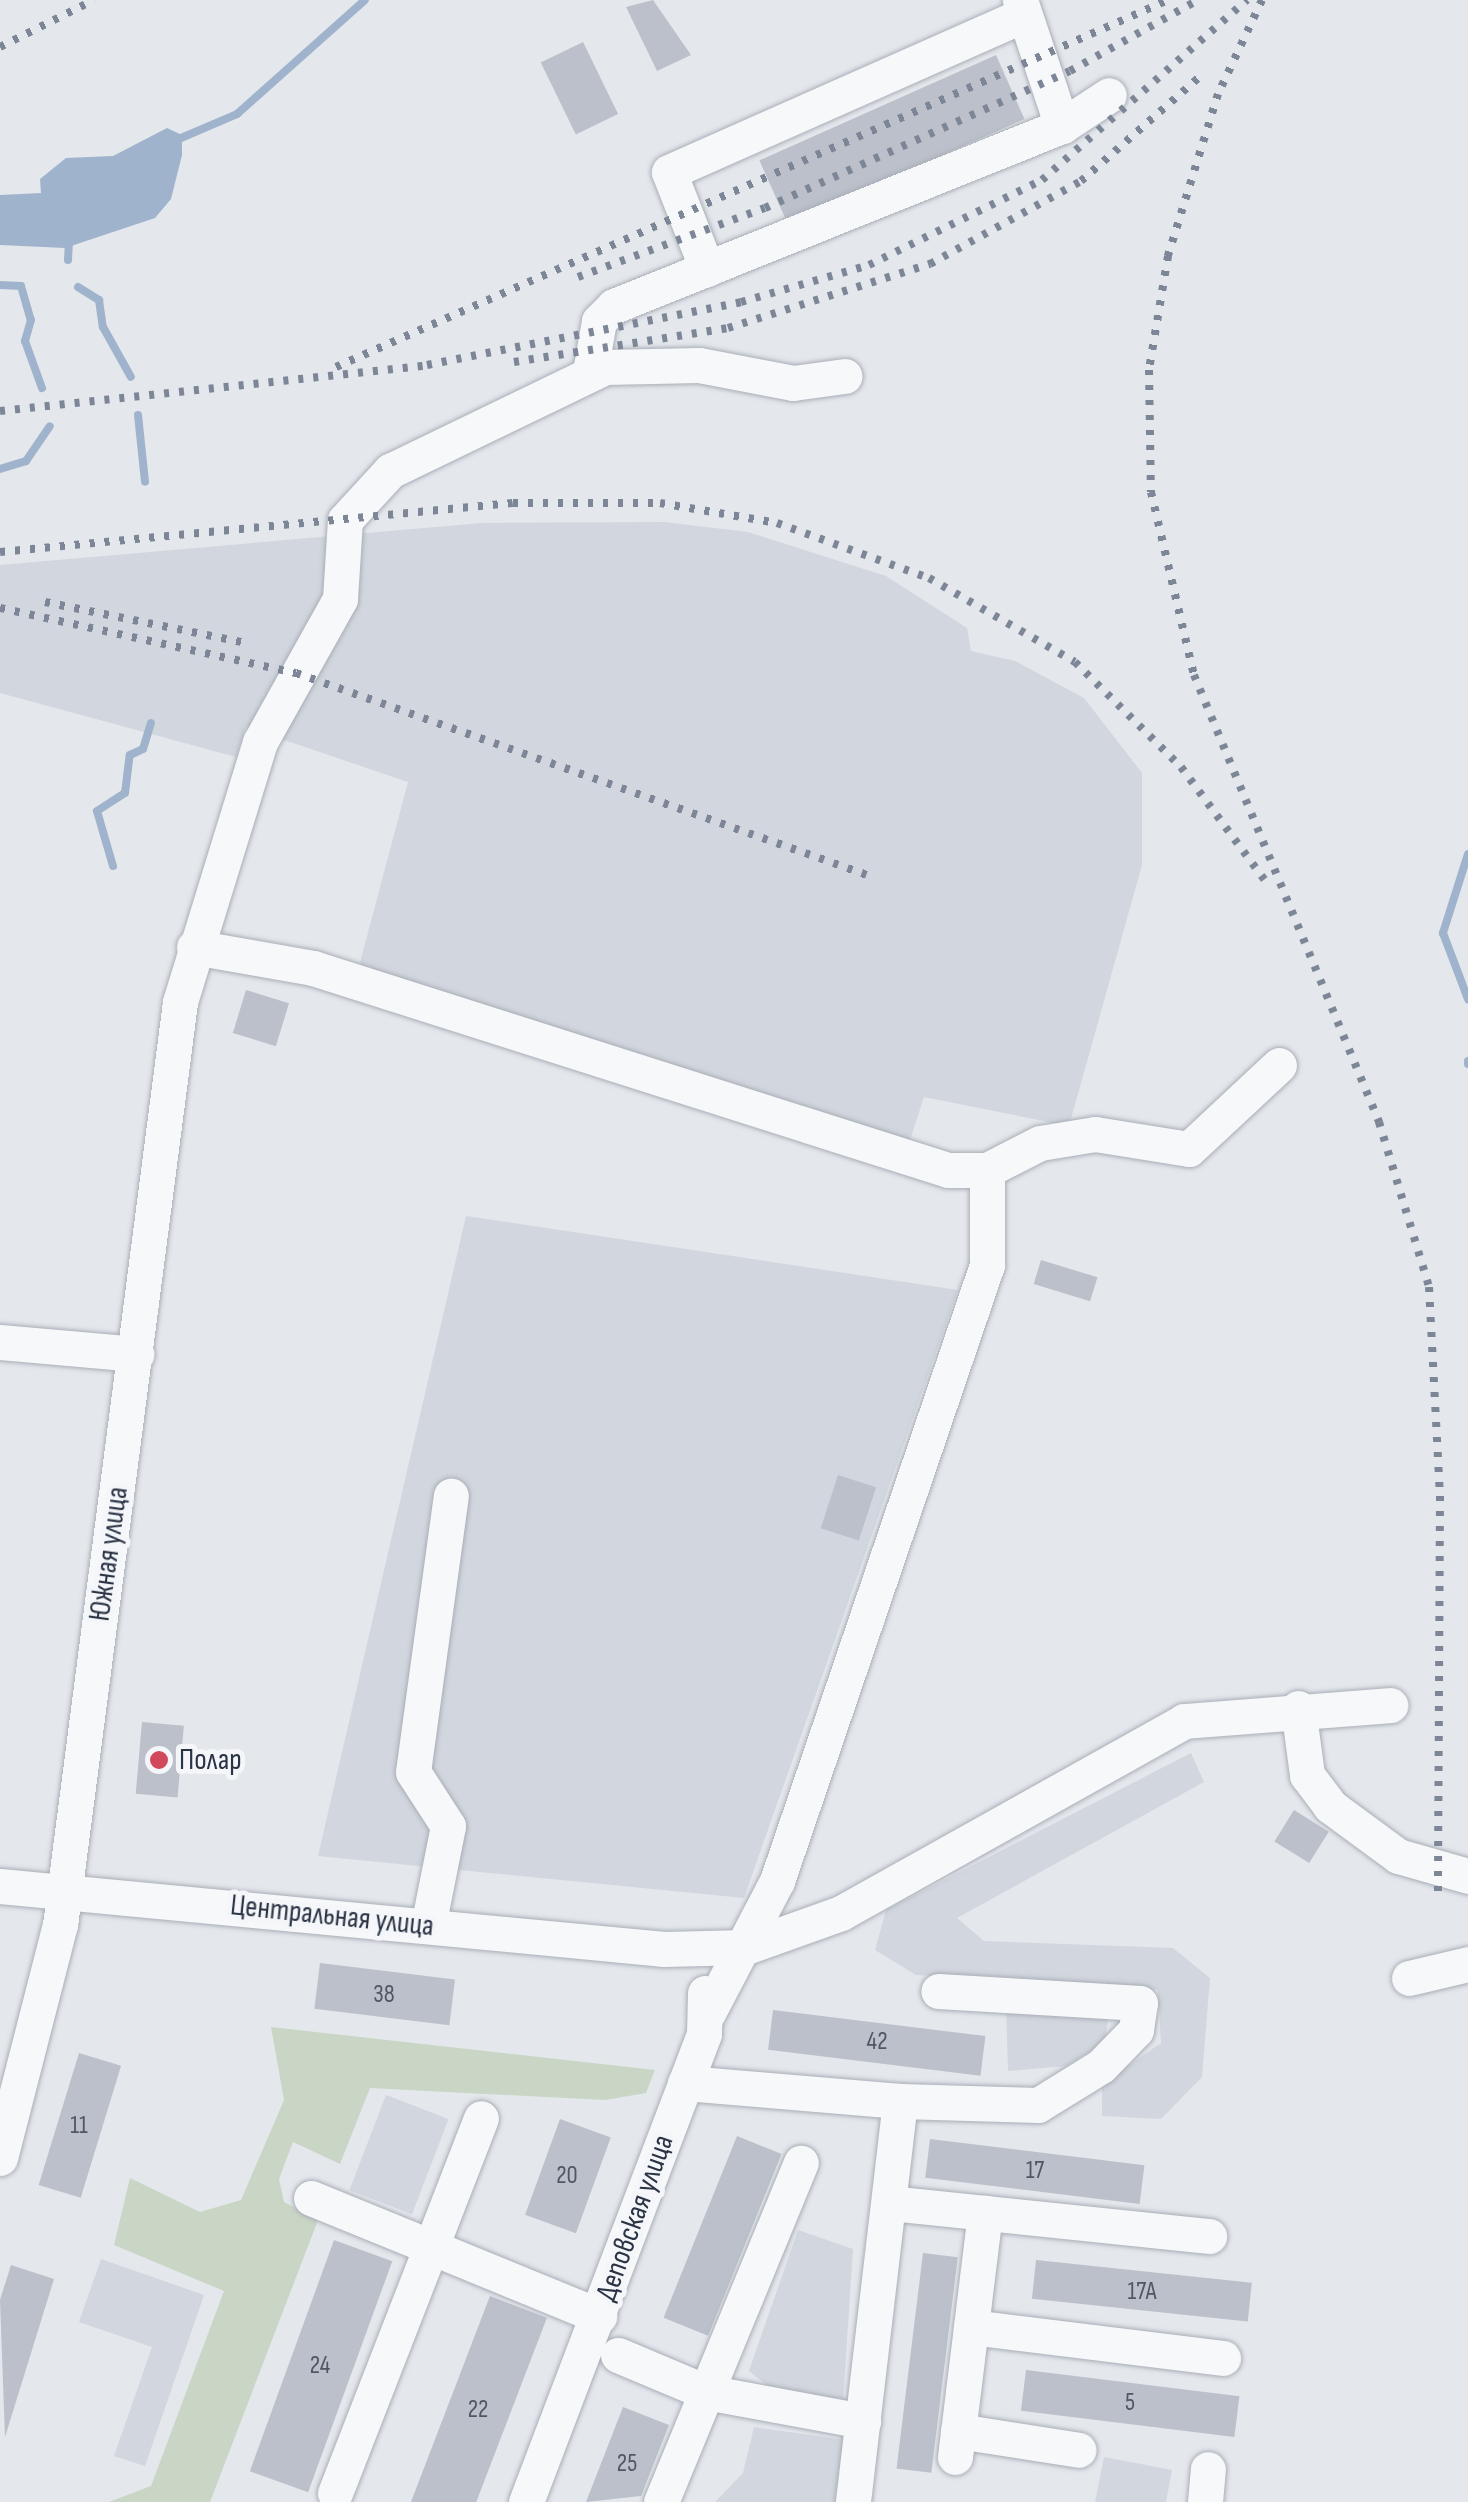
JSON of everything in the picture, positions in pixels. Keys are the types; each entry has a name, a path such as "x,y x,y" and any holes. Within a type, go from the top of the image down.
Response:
{"street":[{"path":"707,268 669,172 1020,9 1062,126"},
{"path":"590,372 606,312 1062,126 1109,95"},
{"name":"Южная улица","path":"0,2158 65,1889 136,1354 171,1050 194,946 260,742 340,599 344,520 354,503 390,471 590,372 638,363 793,384 845,376"},
{"path":"194,946 312,968 924,1166 987,1170 1040,1144 1095,1134 1189,1148 1280,1066"},
{"name":"Деповская улица","path":"526,2502 599,2316 708,2013 746,1947 987,1265 987,1170"},
{"path":"0,1342 136,1354"},
{"path":"428,1926 448,1826 413,1772 450,1496"},
{"name":"Центральная улица","path":"0,1886 65,1889 664,1949 746,1947 842,1913 1184,1721 1298,1708 1390,1705"},
{"path":"1298,1708 1307,1775 1330,1806 1398,1856 1468,1876"},
{"path":"664,1949 696,1968 708,2013"},
{"path":"1408,1978 1468,1964"},
{"path":"685,2083 900,2101 1038,2105 1101,2066 1136,2030 1140,2003 938,1991"},
{"path":"853,2502 900,2101"},
{"path":"335,2494 481,2118"},
{"path":"661,2502 801,2163"},
{"path":"311,2198 599,2316"},
{"path":"888,2203 1209,2236"},
{"path":"985,2213 956,2444 1080,2450"},
{"path":"971,2326 1223,2358"},
{"path":"618,2355 706,2392 863,2421"}],"shaded area":[{"path":"664,522 748,532 886,576 967,628 971,651 1015,661 1084,698 1142,773 1142,865 1069,1126 924,1097 909,1143 357,974 408,782 246,727 236,757 0,693 0,565 482,523"},
{"path":"466,1216 958,1290 744,1898 318,1856"},
{"path":"1191,1753 1204,1782 957,1918 984,1941 1173,1948 1210,1978 1202,2077 1161,2119 1102,2116 1102,2084 1161,2043 1158,1990 916,1975 875,1950 886,1910"},
{"path":"1006,2006 1109,2012 1105,2042 1066,2066 1008,2071"},
{"path":"386,2095 449,2119 412,2214 349,2190"},
{"path":"798,2230 853,2249 843,2402 778,2394 749,2371"},
{"path":"101,2259 204,2295 145,2466 114,2456 152,2347 79,2322"},
{"path":"754,2427 846,2440 835,2502 715,2502 743,2473"},
{"path":"1104,2457 1172,2470 1166,2502 1095,2502"}],"green space":[{"path":"271,2027 655,2070 646,2093 605,2100 370,2088 340,2164 293,2142 279,2179 284,2202 318,2220 210,2502 109,2502 151,2486 224,2291 114,2245 130,2178 200,2212 241,2200 284,2100"}],"water":[{"path":"167,128 182,135 182,155 171,199 155,218 65,248 0,245 0,195 41,193 40,179 66,158 113,156"}],"building":[{"path":"653,0 691,55 657,71 626,7"},
{"path":"583,42 618,114 576,135 541,63"},
{"path":"996,55 1024,119 788,224 759,160"},
{"path":"246,990 289,1003 276,1046 233,1033"},
{"path":"1041,1260 1097,1277 1090,1301 1034,1284"},
{"path":"838,1475 876,1487 859,1541 821,1528"},
{"name":"Полар","path":"142,1722 184,1726 178,1797 136,1794"},
{"path":"1294,1810 1329,1832 1309,1863 1274,1841"},
{"path":"320,1963 455,1980 449,2025 314,2009"},
{"path":"773,2010 985,2036 981,2076 768,2050"},
{"path":"79,2053 121,2066 81,2198 39,2185"},
{"path":"560,2119 611,2137 576,2233 525,2215"},
{"path":"737,2136 782,2154 708,2336 664,2318"},
{"path":"930,2139 1144,2165 1140,2204 925,2178"},
{"path":"334,2240 392,2261 308,2492 250,2471"},
{"path":"923,2253 958,2257 931,2473 897,2468"},
{"path":"1036,2260 1252,2283 1248,2321 1032,2299"},
{"path":"11,2265 54,2279 5,2437 0,2300"},
{"path":"490,2296 547,2318 476,2502 411,2502"},
{"path":"1026,2370 1239,2396 1234,2437 1021,2411"},
{"path":"623,2407 669,2425 641,2496 586,2502"}],"waterway":[{"path":"174,141 237,114 365,0"},
{"path":"68,260 69,240"},
{"path":"0,285 21,286 31,320 25,341 42,388"},
{"path":"78,287 99,300 103,327 131,377"},
{"path":"138,415 145,482"},
{"path":"0,469 26,461 50,426"},
{"path":"113,866 97,811 125,793 130,755 143,749 151,723"},
{"path":"1468,854 1443,933 1468,999"}],"railway":[{"path":"0,47 94,0"},
{"path":"336,367 1168,0"},
{"path":"578,277 765,208 1070,71 1198,0"},
{"path":"0,411 427,365 741,302 869,265 1042,180 1247,0"},
{"path":"1262,0 1218,94 1168,256 1149,370 1151,492 1194,675 1379,1122 1429,1287 1440,1496 1438,1891"},
{"path":"514,362 728,328 930,264 1081,181 1204,73"},
{"path":"0,552 513,503 660,503 777,523 929,578 1075,662 1181,767 1269,886"},
{"path":"45,602 242,642"},
{"path":"0,608 296,673 867,875"}],"place":[{"name":"Полар","path":"159,1760"}]}
